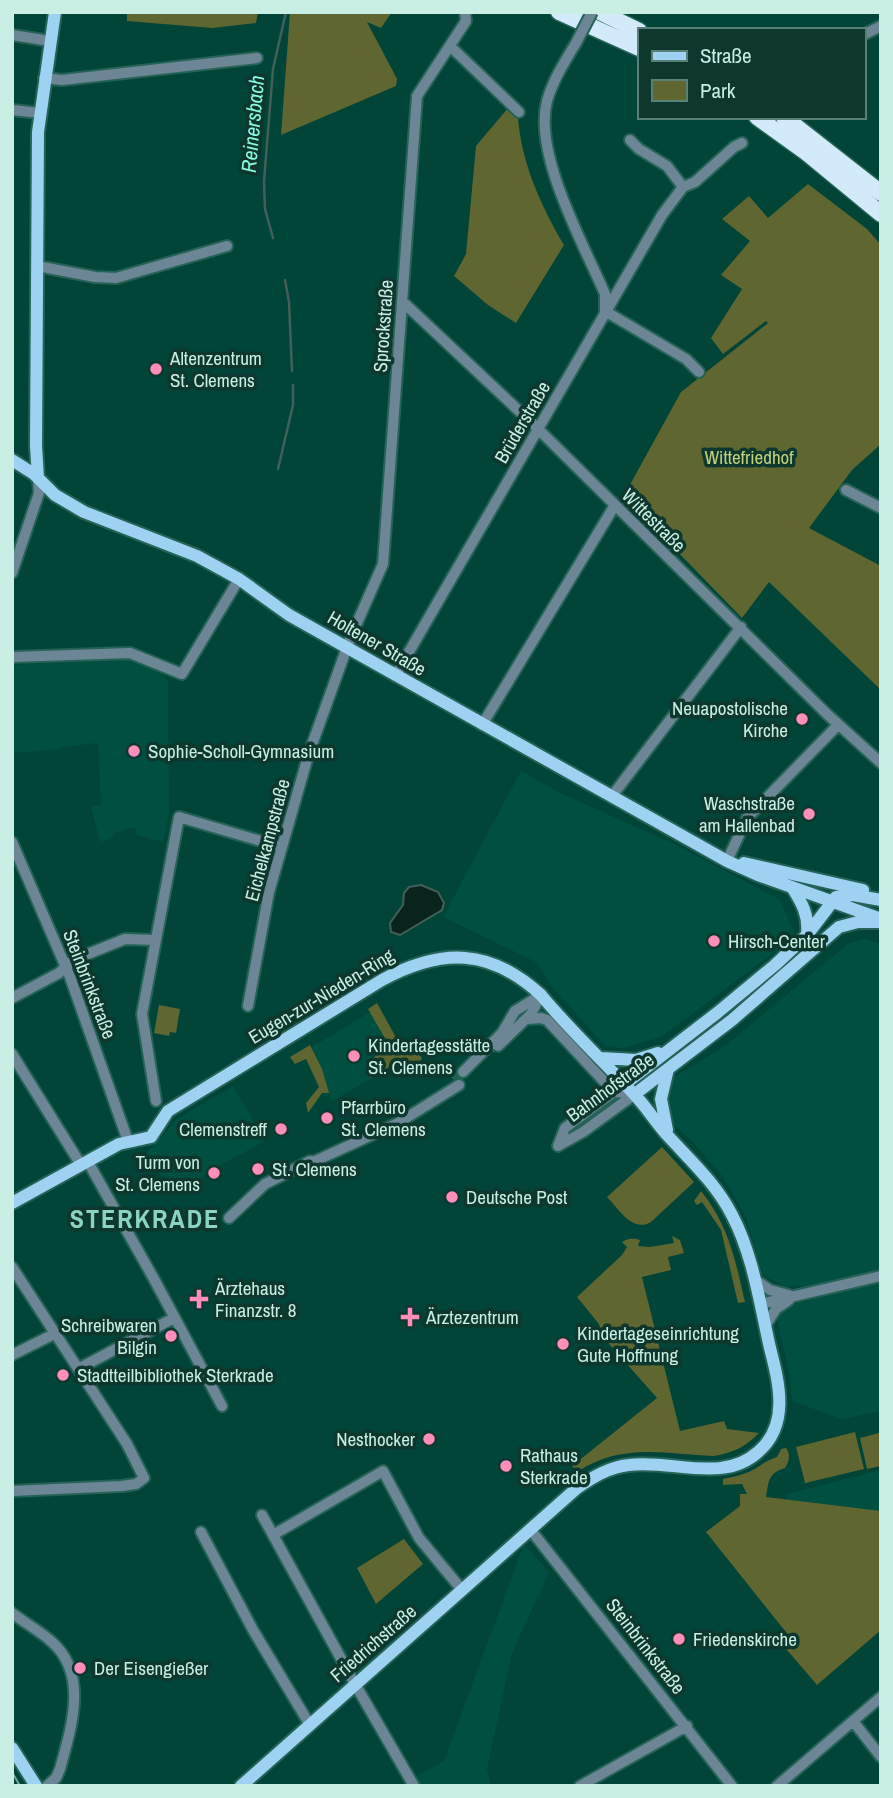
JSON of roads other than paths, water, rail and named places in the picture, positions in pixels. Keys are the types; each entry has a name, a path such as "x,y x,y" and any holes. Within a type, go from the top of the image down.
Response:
{"highway":[{"path":"559,12 638,48"},
{"path":"600,12 638,31"},
{"path":"760,119 807,153 881,214"},
{"path":"787,119 881,193"}],"main road":[{"path":"38,478 36,446 40,113 55,12"},
{"name":"Holtener Straße","path":"12,460 38,478 55,495 93,516 198,555 239,579 289,615 347,649 727,861 881,920"},
{"name":"Holtener Straße","path":"727,861 756,865 863,890 881,899"},
{"path":"826,881 836,901 839,927 881,920"},
{"path":"792,887 807,915 807,935"},
{"name":"Holtener Straße","path":"836,901 853,895 881,899"},
{"name":"Bahnhofstraße","path":"619,1088 775,965 807,935 836,901"},
{"name":"Bahnhofstraße","path":"635,1094 732,1020 839,927"},
{"name":"Eugen-zur-Nieden-Ring","path":"12,1203 128,1141 151,1137 168,1111 375,984 410,966 442,957 483,960 512,972 541,995 601,1058 619,1088 635,1094 668,1136 718,1190 741,1236 754,1279 778,1377 780,1404 774,1432 758,1452 743,1462 720,1468 645,1464 610,1469 577,1488 530,1530"},
{"path":"601,1058 636,1060 668,1049"},
{"path":"668,1069 661,1099 668,1136"},
{"name":"Friedrichstraße","path":"241,1786 530,1530"},
{"path":"12,1748 36,1786"}],"street":[{"name":"Sprockstraße","path":"347,649 383,564 417,96 466,21 465,12"},
{"path":"593,12 562,66 547,102 545,136 555,177 605,295 605,311 686,359 699,373"},
{"path":"865,34 881,26"},
{"path":"12,35 50,41"},
{"path":"450,46 519,112"},
{"path":"44,78 62,80 257,58"},
{"path":"12,110 40,113"},
{"path":"630,140 639,149 667,166 683,187"},
{"name":"Brüderstraße","path":"395,676 662,215 683,187 695,182 742,143"},
{"path":"37,267 116,278 228,246"},
{"name":"Wittestraße","path":"403,302 538,429 838,725 881,763"},
{"path":"12,573 38,493 38,478"},
{"path":"846,490 881,508"},
{"path":"482,725 615,505"},
{"path":"12,657 130,653 182,674 239,579"},
{"path":"612,796 741,628"},
{"name":"Eichelkampstraße","path":"248,1006 259,939 281,847 313,743 347,649"},
{"path":"727,861 747,818 838,725"},
{"path":"156,1101 142,1018 179,817 281,847"},
{"name":"Steinbrinkstraße","path":"12,842 65,966 128,1141"},
{"path":"12,998 59,973 73,960 125,939 155,940"},
{"path":"229,1218 265,1184 310,1161 313,1162 398,1123 435,1100 530,1018 541,995"},
{"path":"461,1079 502,1033 515,1011 541,995"},
{"name":"Eugen-zur-Nieden-Ring","path":"530,1018 547,1020 619,1088"},
{"path":"12,1054 85,1164 154,1279 222,1406"},
{"name":"Bahnhofstraße","path":"619,1088 565,1128 558,1146 583,1132 635,1094"},
{"path":"12,1267 127,1444 144,1478 130,1486 12,1491"},
{"path":"760,1304 881,1276"},
{"path":"754,1279 770,1290 795,1296"},
{"path":"765,1326 776,1309 795,1296"},
{"path":"78,1369 174,1318"},
{"path":"12,1355 57,1333"},
{"path":"273,1535 383,1471 419,1538 462,1590"},
{"path":"262,1515 414,1786"},
{"name":"Steinbrinkstraße","path":"530,1530 733,1786"},
{"path":"201,1532 253,1630 310,1725"},
{"path":"12,1613 56,1646 68,1664 75,1684 75,1700 60,1769 56,1778 47,1786"},
{"path":"777,1786 881,1697"},
{"path":"853,1721 881,1757"},
{"path":"580,1786 687,1726"}],"water":[{"path":"421,885 438,892 444,903 442,910 400,935 391,932 390,923 403,905 404,893 409,887"}],"waterway":[{"name":"Reinersbach","path":"273,238 265,209 264,181 273,69 286,12"},
{"name":"Reinersbach","path":"285,280 289,302 292,371"},
{"name":"Reinersbach","path":"278,469 293,405 293,385"}],"tunnel":[{"path":"455,1081 463,1072"}],"tram line":[{"path":"12,1772 20,1786"}],"place":[{"name":"Altenzentrum St. Clemens","path":"156,369"},
{"name":"Neuapostolische Kirche","path":"802,719"},
{"name":"Sophie-Scholl-Gymnasium","path":"134,751"},
{"name":"Waschstraße am Hallenbad","path":"809,814"},
{"name":"Hirsch-Center","path":"714,941"},
{"name":"Kindertagesstätte St. Clemens","path":"354,1056"},
{"name":"Pfarrbüro St. Clemens","path":"327,1118"},
{"name":"Clemenstreff","path":"281,1129"},
{"name":"St. Clemens","path":"258,1169"},
{"name":"Turm von St. Clemens","path":"214,1173"},
{"name":"Deutsche Post","path":"452,1197"},
{"name":"Ärztehaus Finanzstr. 8","path":"199,1299"},
{"name":"Ärztezentrum","path":"410,1317"},
{"name":"Schreibwaren Bilgin","path":"171,1336"},
{"name":"Kindertageseinrichtung Gute Hoffnung","path":"563,1344"},
{"name":"Stadtteilbibliothek Sterkrade","path":"63,1375"},
{"name":"Nesthocker","path":"429,1439"},
{"name":"Rathaus Sterkrade","path":"506,1466"},
{"name":"Friedenskirche","path":"679,1639"},
{"name":"Der Eisengießer","path":"80,1668"}],"district":[{"name":"STERKRADE","path":"145,1219"}],"park label":[{"name":"Wittefriedhof","path":"749,457"}]}
